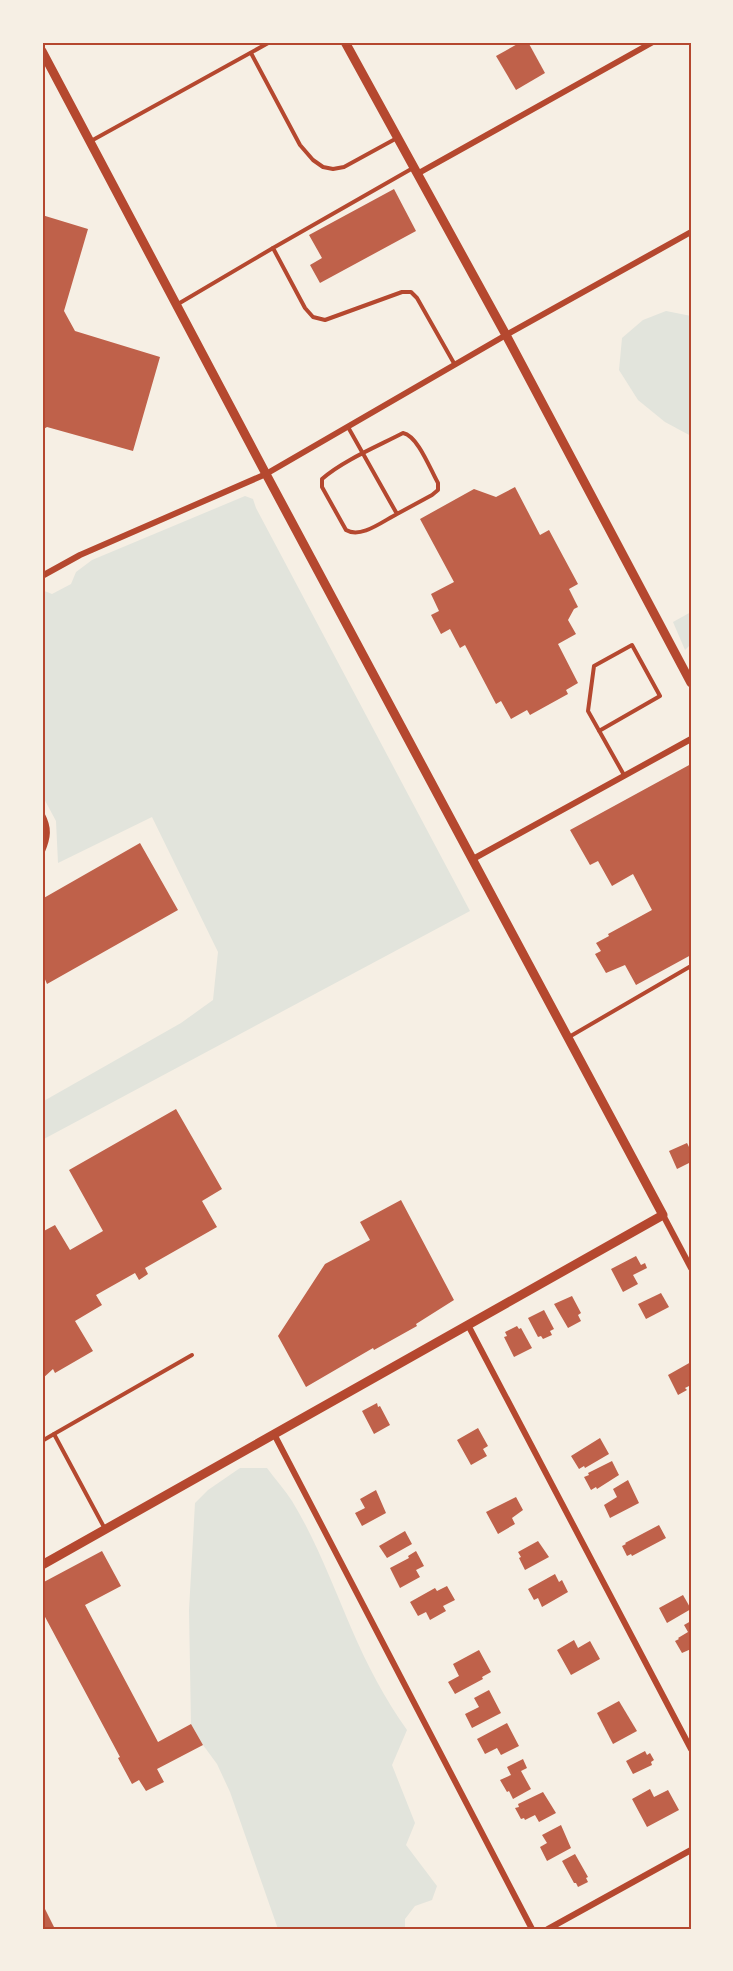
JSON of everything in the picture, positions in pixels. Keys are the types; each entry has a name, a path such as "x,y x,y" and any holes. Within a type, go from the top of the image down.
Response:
{"street":[{"path":"345,42 506,335 691,683"},
{"path":"415,171 653,42"},
{"path":"42,51 691,1268"},
{"path":"42,576 80,555 266,474 506,335 691,232"},
{"path":"473,860 691,739"},
{"path":"42,815 48,831 42,851"},
{"path":"42,1565 663,1215"},
{"path":"468,1325 691,1749"},
{"path":"274,1434 532,1929"},
{"path":"548,1929 691,1851"}],"lane":[{"path":"91,141 270,42"},
{"path":"251,53 300,145 313,160 323,167 333,169 344,167 398,138"},
{"path":"177,304 273,248 415,171"},
{"path":"273,248 305,308 313,317 325,320 402,292 411,292 417,298 455,365"},
{"path":"348,427 397,514"},
{"path":"403,433 410,435 438,483 438,490 397,514 362,532 351,534 346,530 322,487 322,479 403,433"},
{"path":"599,731 660,696 632,645 594,666 588,711 599,731 624,776"},
{"path":"568,1037 691,966"},
{"path":"42,1441 192,1355"},
{"path":"54,1434 105,1530"}],"shaded area":[{"path":"666,311 691,316 691,436 665,422 638,400 619,370 622,338 643,320"},
{"path":"245,496 253,499 470,911 42,1140 42,1102 181,1023 213,1000 218,952 152,817 58,863 56,821 42,795 42,590 52,594 71,584 76,572 92,560"},
{"path":"691,612 691,644 685,650 673,622"},
{"path":"240,1468 267,1468 292,1501 317,1548 370,1669 407,1730 392,1765 415,1823 406,1845 437,1886 432,1900 415,1906 405,1919 405,1929 278,1929 230,1792 217,1764 191,1724 189,1610 195,1503 208,1490"}],"building":[{"path":"521,42 528,42 545,73 516,90 496,56"},
{"path":"394,189 416,231 320,283 310,265 322,258 309,235"},
{"path":"42,215 88,229 64,311 75,331 160,357 133,451 47,427 42,430"},
{"path":"515,487 540,535 549,530 578,584 569,589 578,607 574,609 568,620 576,634 558,644 578,683 566,690 568,694 530,715 527,710 511,719 501,701 496,704 465,645 460,648 450,629 441,634 431,615 439,611 431,594 454,582 420,519 474,489 496,497"},
{"path":"691,764 691,955 636,985 625,965 606,973 595,954 601,951 596,943 652,910 633,874 612,886 598,861 590,865 570,830"},
{"path":"140,843 178,910 47,984 44,977 42,979 42,899"},
{"path":"176,1109 222,1189 202,1201 217,1227 145,1268 148,1274 139,1280 135,1273 96,1295 102,1305 75,1321 93,1351 55,1373 53,1369 42,1379 42,1232 55,1225 70,1250 103,1231 69,1170"},
{"path":"687,1143 691,1151 689,1158 691,1162 677,1169 669,1151"},
{"path":"401,1200 454,1300 416,1324 417,1326 374,1350 373,1348 306,1387 278,1336 325,1264 370,1240 360,1222"},
{"path":"636,1256 641,1265 645,1263 647,1268 633,1275 638,1284 623,1292 611,1269"},
{"path":"661,1293 669,1307 646,1319 638,1304"},
{"path":"572,1296 581,1313 578,1315 581,1321 568,1328 554,1304"},
{"path":"544,1310 554,1329 550,1331 552,1335 543,1339 541,1336 538,1337 528,1318"},
{"path":"517,1326 521,1328 532,1348 514,1357 504,1337 507,1336 505,1332"},
{"path":"691,1362 691,1385 678,1395 668,1375"},
{"path":"377,1403 390,1425 374,1434 362,1411"},
{"path":"478,1428 488,1446 483,1449 487,1456 471,1465 457,1440"},
{"path":"600,1438 609,1454 579,1469 571,1456"},
{"path":"612,1461 619,1475 597,1489 596,1487 591,1490 584,1477"},
{"path":"628,1480 639,1503 610,1518 604,1505 617,1497 613,1489"},
{"path":"376,1490 386,1513 362,1526 355,1513 365,1508 360,1499"},
{"path":"516,1497 523,1510 512,1518 515,1524 498,1534 486,1512"},
{"path":"659,1525 666,1538 632,1556 631,1554 627,1556 622,1546 625,1543"},
{"path":"405,1531 412,1544 387,1558 379,1546"},
{"path":"538,1541 549,1557 525,1570 518,1552"},
{"path":"102,1551 121,1586 85,1605 158,1742 191,1724 203,1745 157,1769 164,1782 146,1791 139,1780 132,1784 118,1758 120,1757 44,1615 42,1616 42,1583"},
{"path":"416,1551 424,1566 416,1570 420,1577 400,1588 390,1568 409,1558 408,1556"},
{"path":"555,1574 559,1582 562,1580 568,1592 542,1607 538,1598 534,1600 528,1589"},
{"path":"447,1586 455,1600 443,1606 446,1611 430,1620 426,1612 418,1616 410,1602 435,1588 437,1591"},
{"path":"683,1595 691,1609 667,1623 659,1608"},
{"path":"691,1621 691,1649 682,1653 675,1641 688,1632 684,1625"},
{"path":"574,1640 578,1648 590,1641 600,1659 571,1675 557,1650"},
{"path":"479,1650 491,1672 482,1677 483,1679 455,1694 448,1682 459,1676 453,1664"},
{"path":"489,1690 501,1713 472,1728 465,1714 479,1707 474,1698"},
{"path":"619,1701 637,1731 613,1744 597,1713"},
{"path":"507,1723 519,1746 501,1755 497,1748 485,1754 477,1739"},
{"path":"645,1751 647,1755 650,1753 654,1760 651,1762 652,1765 633,1774 626,1761"},
{"path":"523,1759 527,1768 521,1771 531,1789 513,1799 500,1780 511,1775 507,1767"},
{"path":"650,1789 654,1797 668,1790 679,1810 647,1827 632,1799"},
{"path":"543,1792 556,1813 539,1822 535,1815 525,1820 521,1819 515,1808 519,1807 518,1804"},
{"path":"561,1825 571,1848 547,1861 540,1847 547,1843 542,1835"},
{"path":"575,1854 588,1877 586,1878 588,1882 578,1887 562,1861"},
{"path":"42,1903 55,1929 42,1929"}]}
